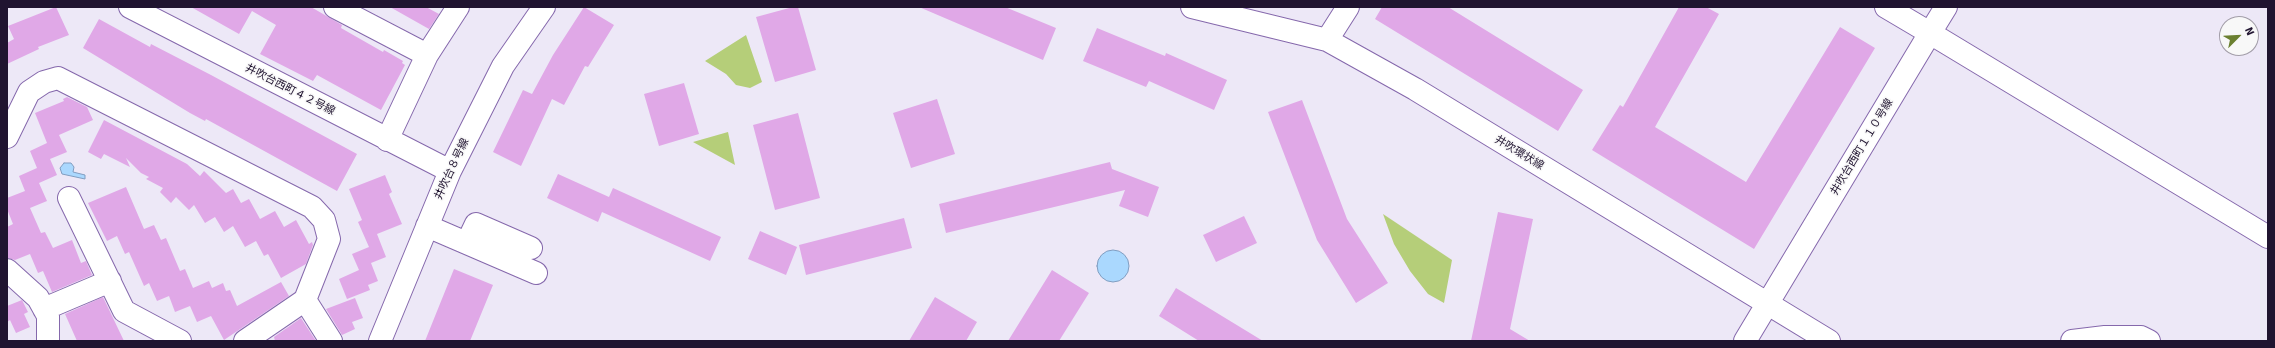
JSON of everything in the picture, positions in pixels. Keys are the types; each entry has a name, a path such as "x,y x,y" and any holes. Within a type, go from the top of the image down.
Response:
{"street":[{"name":"井吹台西町４２号線","path":"130,7 450,171"},
{"path":"334,7 427,54"},
{"path":"388,140 427,54 458,7"},
{"name":"井吹台８号線","path":"380,341 450,171 503,66 544,7"},
{"name":"井吹環状線","path":"1192,7 1327,40 1415,89 1829,341"},
{"path":"1327,40 1348,7"},
{"path":"1886,7 2268,237"},
{"name":"井吹台西町１１０号線","path":"1745,341 1946,7"},
{"path":"7,137 29,92 44,82 58,78 312,207 324,220 328,239 305,300 245,341"},
{"path":"69,198 124,311 180,341"},
{"path":"467,243 476,224 531,248"},
{"path":"427,226 536,273"},
{"path":"7,270 38,298 48,316 48,341"},
{"path":"44,309 110,282"},
{"path":"305,300 331,341"},
{"path":"2072,341 2141,336 2149,341"}],"green space":[{"path":"746,35 762,82 750,88 736,85 726,74 705,61"},
{"path":"728,132 735,165 693,142"},
{"path":"1383,214 1452,260 1444,303 1428,294 1410,271 1394,244"}],"water":[{"path":"64,163 71,163 74,167 73,172 85,175 85,179 62,174 60,168"},
{"path":"1110,250 1116,250 1126,257 1129,266 1128,272 1122,279 1116,282 1110,282 1100,275 1097,269 1097,263 1104,253"}],"building":[{"path":"56,7 69,35 38,47 39,49 7,64 7,43 14,39 8,26"},
{"path":"191,7 311,7 342,25 341,28 383,52 384,50 403,61 402,63 405,65 381,110 317,75 313,81 260,54 276,25 252,11 239,34"},
{"path":"390,7 426,7 439,14 429,29"},
{"path":"584,7 614,25 588,67 585,66 564,105 552,99 521,166 493,152 523,90 532,94 553,55"},
{"path":"798,7 816,70 775,82 756,17"},
{"path":"919,7 1005,7 1056,28 1043,60"},
{"path":"1382,7 1448,7 1583,90 1558,131 1375,19"},
{"path":"1679,7 1706,7 1719,14 1655,127 1746,182 1840,27 1875,48 1754,249 1592,150 1620,105 1623,107"},
{"path":"99,19 150,47 151,44 211,75 357,154 337,191 206,119 205,121 190,113 83,48"},
{"path":"1097,28 1165,56 1166,53 1227,80 1214,110 1149,81 1146,87 1083,61"},
{"path":"684,83 699,134 659,146 644,94"},
{"path":"67,97 87,107 93,120 59,135 67,152 50,159 57,175 39,183 47,201 30,208 41,233 45,232 53,248 72,240 81,263 86,261 92,275 52,292 43,271 38,273 30,254 15,260 7,258 7,227 13,224 7,209 7,198 25,191 19,176 37,168 30,151 47,143 35,113 64,101 63,99"},
{"path":"937,99 955,154 911,168 893,113"},
{"path":"1302,100 1347,219 1388,283 1356,303 1317,240 1268,112"},
{"path":"798,113 820,198 775,210 753,125"},
{"path":"104,120 187,164 200,176 204,171 226,193 233,189 241,203 249,199 260,219 275,211 284,227 296,220 309,244 312,242 313,245 306,264 281,278 268,254 264,256 256,241 245,247 233,226 224,232 215,217 205,223 194,205 189,210 176,197 171,203 160,192 163,188 146,179 149,177 141,173 126,158 130,167 104,154 101,159 88,152"},
{"path":"1110,162 1112,169 1159,187 1148,217 1119,206 1125,190 946,233 939,204"},
{"path":"558,174 609,197 613,188 721,237 710,261 602,212 598,222 547,198"},
{"path":"385,175 392,192 389,194 402,224 377,234 386,257 371,263 378,281 368,285 370,290 347,299 339,279 359,270 352,254 369,247 358,222 362,220 349,189"},
{"path":"126,187 144,229 154,225 161,240 166,238 180,271 185,269 193,288 209,281 212,288 223,283 226,291 230,290 237,306 281,282 289,296 224,340 211,316 197,322 190,306 175,312 169,296 157,301 149,283 144,286 129,252 125,254 117,236 107,241 88,203"},
{"path":"1498,212 1533,219 1510,329 1530,341 1471,341"},
{"path":"1244,216 1257,243 1216,262 1203,235"},
{"path":"904,218 912,248 806,275 799,245"},
{"path":"760,231 797,247 786,275 748,259"},
{"path":"454,269 493,285 470,341 425,341"},
{"path":"1052,270 1089,293 1059,341 1008,341"},
{"path":"1176,288 1263,341 1199,341 1159,316"},
{"path":"103,297 124,341 77,341 65,314"},
{"path":"935,297 977,322 966,341 909,341"},
{"path":"355,298 363,318 352,322 355,329 342,335 326,309"},
{"path":"22,300 28,312 24,314 30,327 16,333 10,320 7,322 7,306"},
{"path":"301,318 316,341 275,341 274,337"}]}
